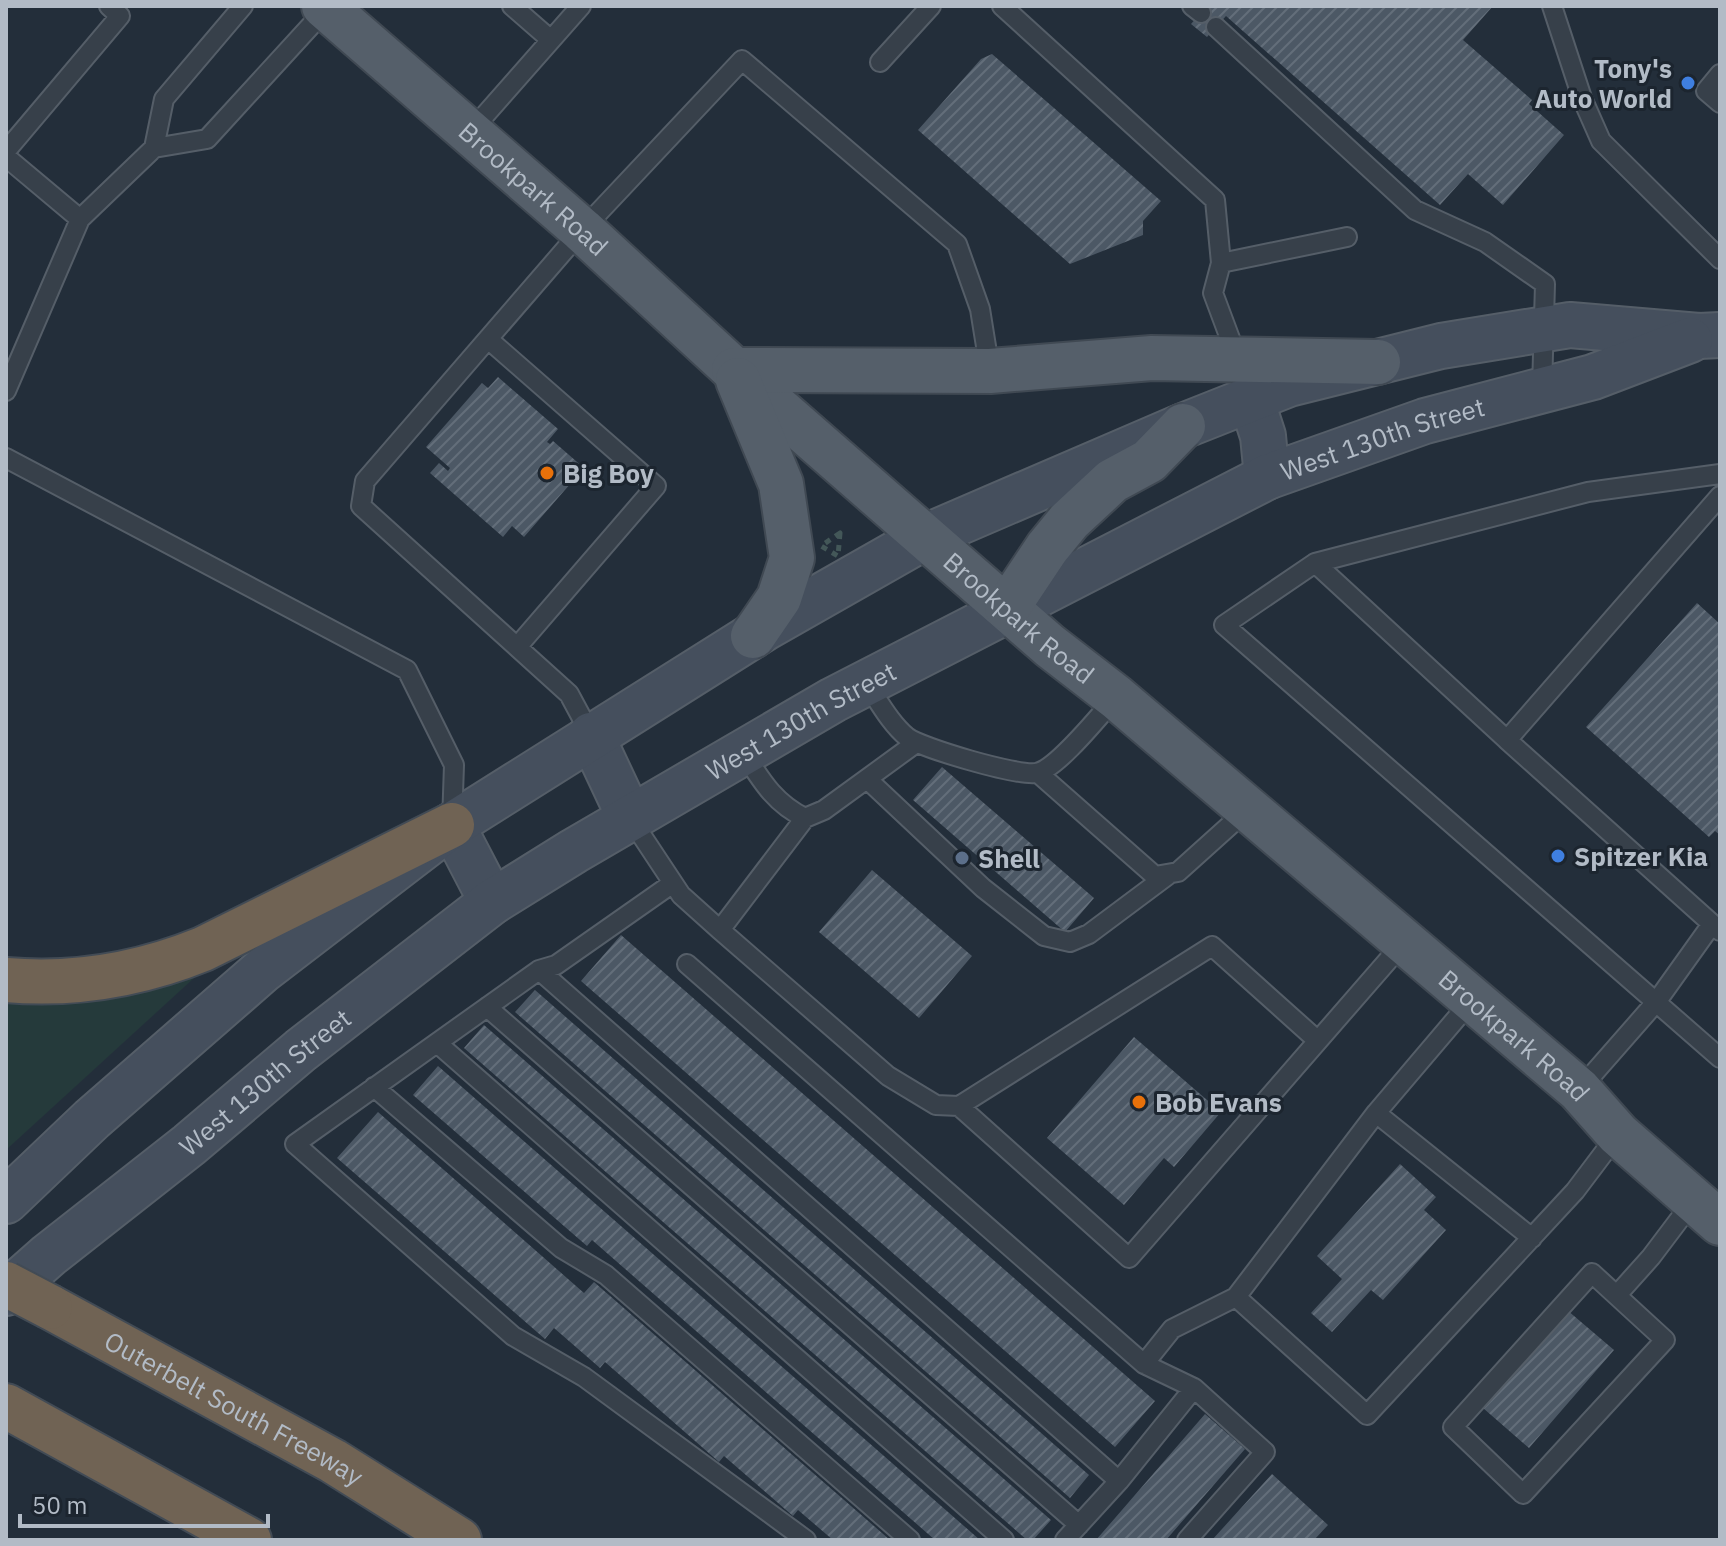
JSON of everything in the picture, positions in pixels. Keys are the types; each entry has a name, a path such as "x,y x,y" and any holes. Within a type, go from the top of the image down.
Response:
{"highway":[{"path":"6,980 45,982 106,978 145,971 203,949 452,825"},
{"name":"Outerbelt South Freeway","path":"6,1284 333,1461 459,1540"},
{"path":"6,1406 249,1540"}],"main road":[{"name":"Brookpark Road","path":"326,7 1007,608 1579,1090 1618,1134 1707,1212"},
{"name":"West 130th Street","path":"1244,379 1378,362 1441,346 1570,325 1710,335"},
{"name":"West 130th Street","path":"6,1293 301,1050 492,902 743,752 1007,608 1267,477 1425,421 1593,377 1710,335"},
{"path":"753,636 779,598 792,558 781,484 734,370 990,371 1152,358 1244,379"},
{"path":"1007,608 1069,521 1112,481 1149,461 1183,426 1244,379"},
{"path":"1244,379 1263,436 1267,477"},
{"path":"6,1201 92,1119 263,970 452,825 753,636 925,537 1183,426"},
{"path":"591,735 630,818"},
{"path":"452,825 492,902"}],"lane":[{"path":"80,219 6,154 120,16 109,6"},
{"path":"154,148 164,99 243,6"},
{"path":"512,6 551,40"},
{"path":"470,132 581,6"},
{"path":"880,62 931,6"},
{"path":"1002,6 1215,200 1221,263 1213,293 1244,379"},
{"path":"1552,6 1582,98 1601,141 1720,259"},
{"path":"6,391 80,219 154,148 207,139 326,7"},
{"path":"1216,27 1415,210 1485,242 1545,284 1542,390"},
{"path":"591,735 569,694 361,506 365,481 582,230 742,60 957,244 980,309 990,371"},
{"path":"1720,74 1706,91 1720,103"},
{"path":"1221,263 1347,237"},
{"path":"488,339 656,486 517,647"},
{"path":"6,458 407,670 454,765 452,825"},
{"path":"1720,474 1588,492 1315,563 1224,625 1720,1058"},
{"path":"1507,740 1720,496"},
{"path":"1315,563 1716,928 1579,1090"},
{"path":"866,683 895,725 916,743 1012,771 1038,773 1155,876 1178,872 1248,809"},
{"path":"1038,773 1059,759 1116,697"},
{"path":"720,930 805,818 824,810 916,743"},
{"path":"743,752 778,803 805,818"},
{"path":"867,779 983,888 1044,936 1070,942 1089,934 1168,875"},
{"path":"630,818 681,895 888,1076 936,1105 959,1106 1212,946 1318,1041"},
{"path":"673,883 556,965 539,970 295,1144 513,1336 584,1377 806,1540"},
{"path":"959,1106 1129,1258 1404,942"},
{"path":"687,964 1144,1364 1194,1388 1265,1452 1187,1540"},
{"path":"539,970 1119,1481"},
{"path":"1144,1364 1172,1329 1236,1297 1376,1113 1472,999"},
{"path":"487,1007 1079,1525"},
{"path":"437,1043 1004,1540"},
{"path":"374,1087 561,1248 606,1275 910,1540"},
{"path":"1376,1113 1532,1238"},
{"path":"1236,1297 1367,1415 1575,1191 1618,1134"},
{"path":"1617,1295 1651,1257 1707,1212"},
{"path":"1592,1273 1617,1295 1665,1340 1523,1494 1453,1427 1592,1273"},
{"path":"1065,1540 1119,1481 1194,1388"}],"green space":[{"path":"205,968 6,1150 6,997"}],"building":[{"path":"1207,6 1493,6 1463,40 1532,100 1529,104 1564,135 1503,205 1468,174 1440,205 1226,16 1207,37 1191,24"},
{"path":"992,54 1161,201 1143,221 1143,235 1070,264 918,130 981,59"},
{"path":"498,377 558,429 547,442 550,444 553,441 584,468 524,537 512,526 503,537 430,473 439,463 448,471 450,468 426,447 482,383 488,388"},
{"path":"1697,603 1720,624 1720,835 1715,831 1709,837 1586,727"},
{"path":"942,767 1094,898 1065,932 913,800"},
{"path":"872,870 972,956 919,1018 819,932"},
{"path":"621,935 1155,1401 1115,1447 581,981"},
{"path":"535,990 1089,1475 1070,1498 515,1012"},
{"path":"484,1025 1051,1520 1033,1540 1027,1540 464,1048"},
{"path":"1134,1037 1221,1112 1174,1167 1164,1158 1124,1205 1047,1138"},
{"path":"438,1066 980,1540 935,1540 592,1240 587,1246 413,1095"},
{"path":"378,1112 584,1293 594,1282 890,1540 833,1540 798,1510 793,1516 724,1456 719,1462 605,1362 600,1368 554,1328 545,1339 337,1158"},
{"path":"1400,1164 1436,1197 1424,1210 1446,1230 1383,1300 1371,1290 1332,1332 1311,1313 1342,1279 1317,1256"},
{"path":"1567,1310 1614,1350 1529,1448 1483,1408"},
{"path":"1205,1414 1245,1449 1166,1540 1096,1540"},
{"path":"1272,1474 1328,1525 1314,1540 1212,1540"}],"place":[{"name":"Tony's Auto World","path":"1688,83"},
{"name":"Big Boy","path":"547,473"},
{"name":"Spitzer Kia","path":"1558,856"},
{"name":"Shell","path":"962,858"},
{"name":"Bob Evans","path":"1139,1102"}]}
